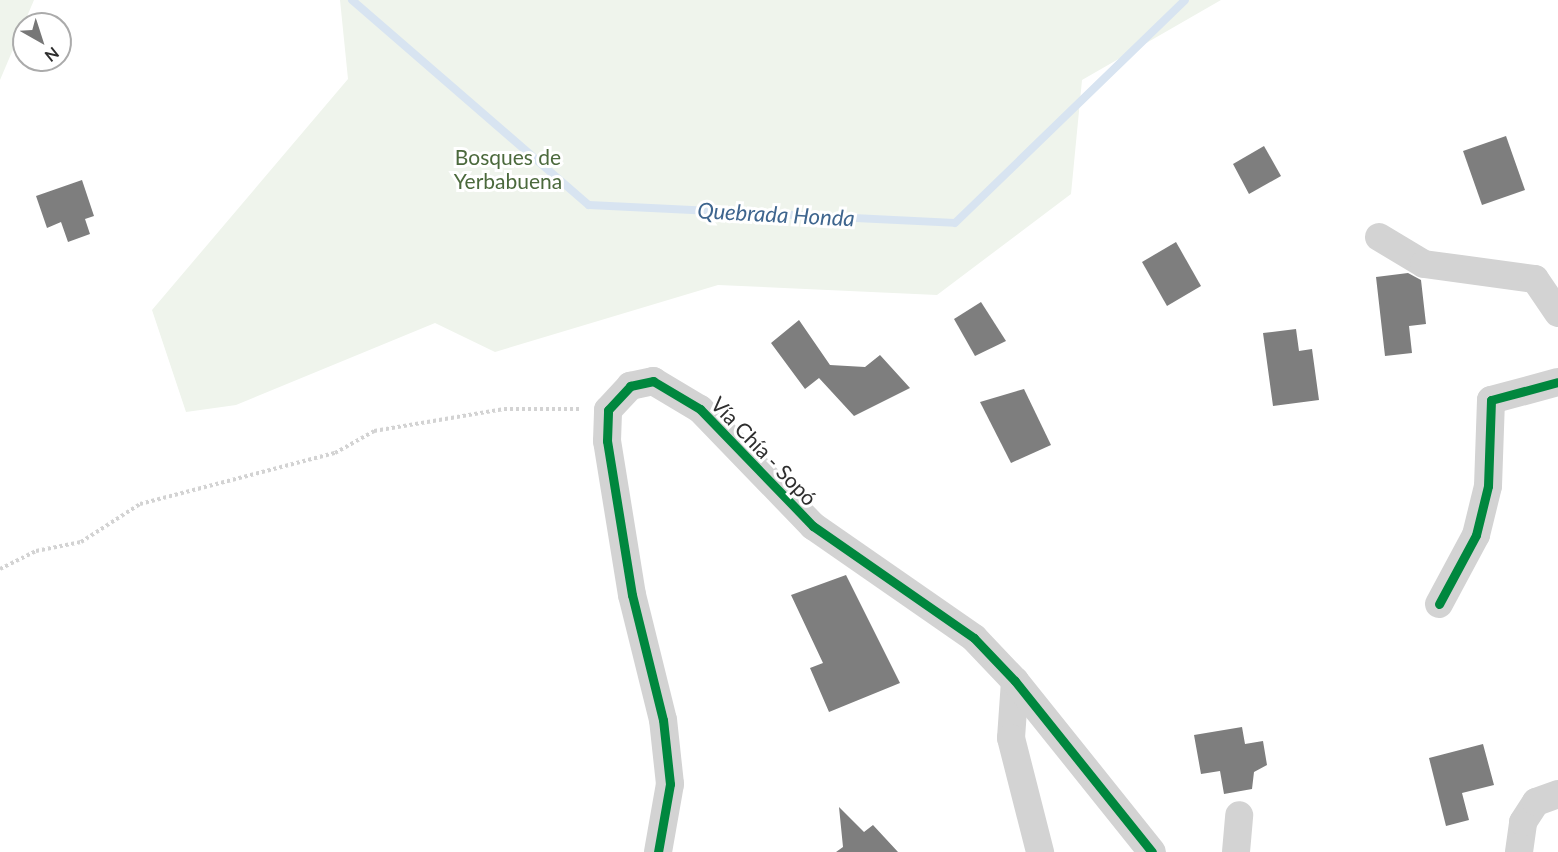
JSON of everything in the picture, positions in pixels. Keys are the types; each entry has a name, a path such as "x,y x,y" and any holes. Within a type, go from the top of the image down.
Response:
{"street":[{"path":"1379,237 1424,264 1535,279 1558,313"},
{"name":"Vía Chía - Sopó","path":"608,410 630,386 652,381 670,389 725,433 813,526 974,638 1015,681 1152,852"},
{"path":"1439,604 1476,535 1488,486 1491,400 1558,382"},
{"path":"608,410 607,441 632,595 664,731 670,784 658,852"},
{"path":"1015,681 1011,738 1040,852"},
{"path":"1519,852 1527,815 1536,801 1558,794"},
{"path":"1236,852 1239,815"}],"path":[{"path":"0,569 36,551 81,542 140,504 335,453 374,431 504,409 608,410"}],"green space":[{"path":"0,0 34,0 29,12 12,12 12,52 0,80"},
{"name":"Bosques de Yerbabuena","path":"340,0 1221,0 1082,80 1071,194 937,295 718,285 495,352 435,323 236,405 186,412 152,310 348,79"}],"building":[{"path":"1506,136 1525,190 1482,205 1463,151"},
{"path":"1264,146 1281,176 1249,194 1233,164"},
{"path":"82,180 94,216 85,219 90,234 68,242 61,222 47,228 36,196"},
{"path":"1176,242 1201,286 1167,306 1142,262"},
{"path":"1408,273 1421,280 1426,324 1409,326 1412,353 1385,356 1376,277"},
{"path":"981,302 1006,341 975,356 954,319"},
{"path":"799,320 830,365 865,367 880,355 910,388 854,416 819,378 805,389 771,343"},
{"path":"1296,329 1299,351 1312,349 1319,400 1273,406 1263,333"},
{"path":"1024,389 1051,445 1011,463 980,402"},
{"path":"846,575 900,683 829,712 810,668 823,663 791,595"},
{"path":"1242,727 1245,744 1263,741 1267,765 1254,772 1252,789 1224,794 1220,771 1201,774 1194,735"},
{"path":"1483,744 1494,785 1462,793 1469,820 1446,826 1429,758"},
{"path":"839,807 864,832 873,825 898,852 836,852 843,847"}],"waterway":[{"name":"Quebrada Honda","path":"352,0 589,205 955,223 1185,0"}],"cycle path":[{"path":"658,852 670,784 663,720 632,595 607,441 608,410 630,386 653,381 700,409 813,526 974,638 1015,681 1152,852"},
{"path":"1439,604 1476,535 1488,486 1491,400 1558,382"}]}
